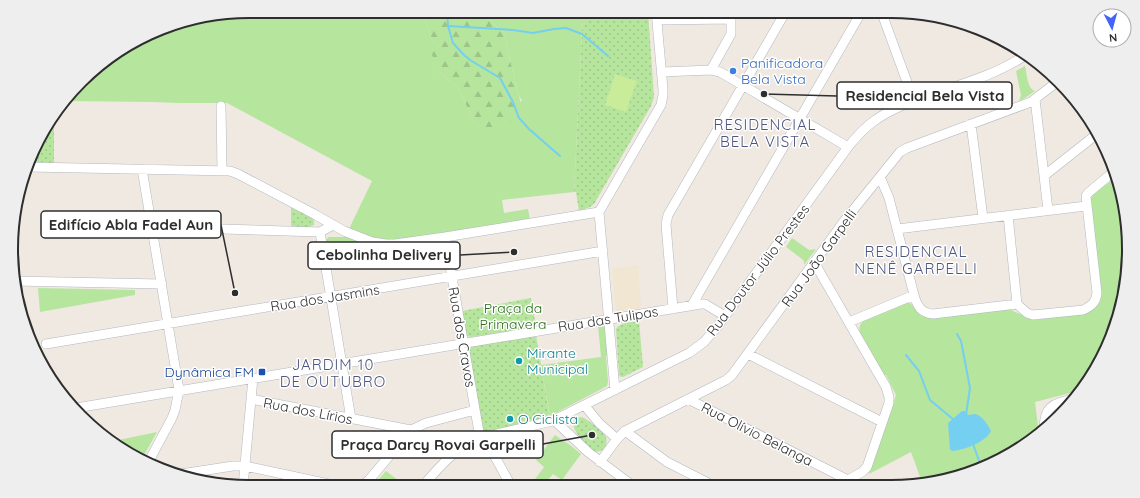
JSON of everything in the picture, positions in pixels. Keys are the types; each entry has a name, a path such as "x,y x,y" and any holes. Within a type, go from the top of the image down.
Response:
{"street":[{"path":"615,390 600,212 661,105 663,94 657,18"},
{"path":"712,18 731,19 730,34 713,70"},
{"path":"673,308 666,224 667,218 782,18"},
{"path":"692,305 858,18"},
{"path":"884,18 914,101"},
{"name":"Rua Doutor Júlio Prestes","path":"428,480 447,459 470,443 482,438 547,423 585,406 693,350 710,336 848,147 861,132 874,121 894,109 998,71 1021,58"},
{"path":"662,72 713,70 743,85 848,147"},
{"name":"Rua João Garpelli","path":"600,462 617,439 625,431 726,380 737,370 845,220 903,150 1031,102 1053,85"},
{"path":"1035,99 1048,210"},
{"path":"221,106 222,171"},
{"path":"971,124 983,218"},
{"path":"1045,175 1093,137"},
{"path":"33,167 230,171 344,232 372,242 386,244 445,237 600,212"},
{"path":"142,169 153,227 179,390 172,418 151,458"},
{"path":"1008,215 1017,304 1027,313 1033,315 1083,310 1090,307 1094,303 1097,293 1086,196 1110,175"},
{"path":"880,177 888,198 918,307 923,311 933,314 1017,304"},
{"path":"897,229 1086,206"},
{"path":"153,227 320,232 333,225"},
{"path":"320,232 351,419"},
{"name":"Rua dos Cravos","path":"445,237 475,410 482,438 508,480"},
{"name":"Rua dos Jasmins","path":"46,344 603,251"},
{"path":"814,262 888,391 889,397 889,403 867,467 862,472 848,480"},
{"path":"20,281 162,284"},
{"path":"699,293 705,304 725,316"},
{"path":"849,322 914,295"},
{"name":"Rua das Tulipas","path":"81,407 673,308 705,304"},
{"path":"748,354 882,422"},
{"path":"244,480 253,378"},
{"name":"Rua dos Lírios","path":"251,399 411,430"},
{"name":"Rua Olívio Belanga","path":"688,399 848,480"},
{"path":"1044,422 1047,410 1065,401"},
{"path":"585,406 617,439"},
{"path":"369,480 411,430 426,423 475,410"},
{"path":"554,420 583,448 625,480"},
{"path":"625,431 667,462 702,480"},
{"path":"191,472 234,466 245,466 310,480"}],"shaded area":[{"path":"638,265 641,308 616,312 612,269"}],"green space":[{"path":"234,18 419,18 425,20 433,42 438,71 459,89 474,122 522,101 518,94 504,33 486,18 583,18 574,192 502,200 504,213 528,209 530,220 396,241 380,240 349,229 372,181 227,103 72,101 97,75 133,49 175,30 204,22"},
{"path":"419,18 486,18 504,33 521,108 516,118 494,132 474,122 459,89 438,71 430,49 433,42 425,20"},
{"path":"583,18 648,18 654,97 651,106 594,204 579,211 576,192 574,192"},
{"path":"1025,66 1030,87 1035,91 1019,101 1021,95 1016,71"},
{"path":"615,74 637,81 626,112 605,105"},
{"path":"54,126 54,164 35,163"},
{"path":"1112,181 1118,204 1122,234 1122,264 1118,294 1110,323 1098,351 1074,390 1072,393 1035,402 1038,427 1006,449 965,468 936,476 920,478 911,452 869,474 896,395 886,375 884,375 861,335 859,329 862,322 906,303 910,303 919,312 934,318 1009,309 1033,320 1082,314 1098,304 1101,297 1090,201 1093,194"},
{"path":"291,207 312,217 314,220 314,225 309,227 291,227"},
{"path":"329,237 346,237 398,248 398,250 329,261 326,239"},
{"path":"792,238 809,250 816,249 804,265 804,261 802,259 786,247"},
{"path":"38,288 135,290 135,295 40,312"},
{"name":"Praça da Primavera","path":"531,298 536,327 471,337 467,336 462,311"},
{"path":"639,321 643,367 621,377 619,375 616,329 620,325"},
{"path":"602,324 605,327 608,356 606,356 607,386 550,416 541,365 601,357 598,325"},
{"name":"Praça da Primavera","path":"536,335 550,418 486,432 483,430 469,350 472,346"},
{"path":"581,417 603,432 607,440 606,445 602,450 596,452 592,450 574,429 573,423 575,419"},
{"path":"157,432 144,455 119,440"},
{"path":"555,435 581,454 562,480 553,474 548,480 534,480 544,467 536,460"},
{"path":"386,471 398,480 378,480"}],"water":[{"path":"962,411 965,411 968,415 975,414 980,416 991,431 980,442 952,451 950,449 948,423"}],"waterway":[{"path":"447,18 448,26 453,43 470,60 500,78 513,102 519,118 529,129 560,156"},
{"path":"449,26 513,30 533,33 566,28 582,34 608,56"},
{"path":"957,334 961,341 970,388 966,415"},
{"path":"906,355 919,371 930,400 954,420"},
{"path":"973,444 979,462"}],"place":[{"name":"Panificadora Bela Vista","path":"733,71"},
{"name":"Residencial Bela Vista","path":"764,94"},
{"name":"Cebolinha Delivery","path":"514,252"},
{"name":"Edifício Abla Fadel Aun","path":"235,293"},
{"name":"Mirante Municipal","path":"519,361"},
{"name":"Dynâmica FM","path":"262,372"},
{"name":"O Ciclista","path":"510,419"},
{"name":"Praça Darcy Rovai Garpelli","path":"592,435"}],"district":[{"name":"RESIDENCIAL BELA VISTA","path":"765,134"},
{"name":"RESIDENCIAL NENÊ GARPELLI","path":"916,260"},
{"name":"JARDIM 10 DE OUTUBRO","path":"333,374"}]}
